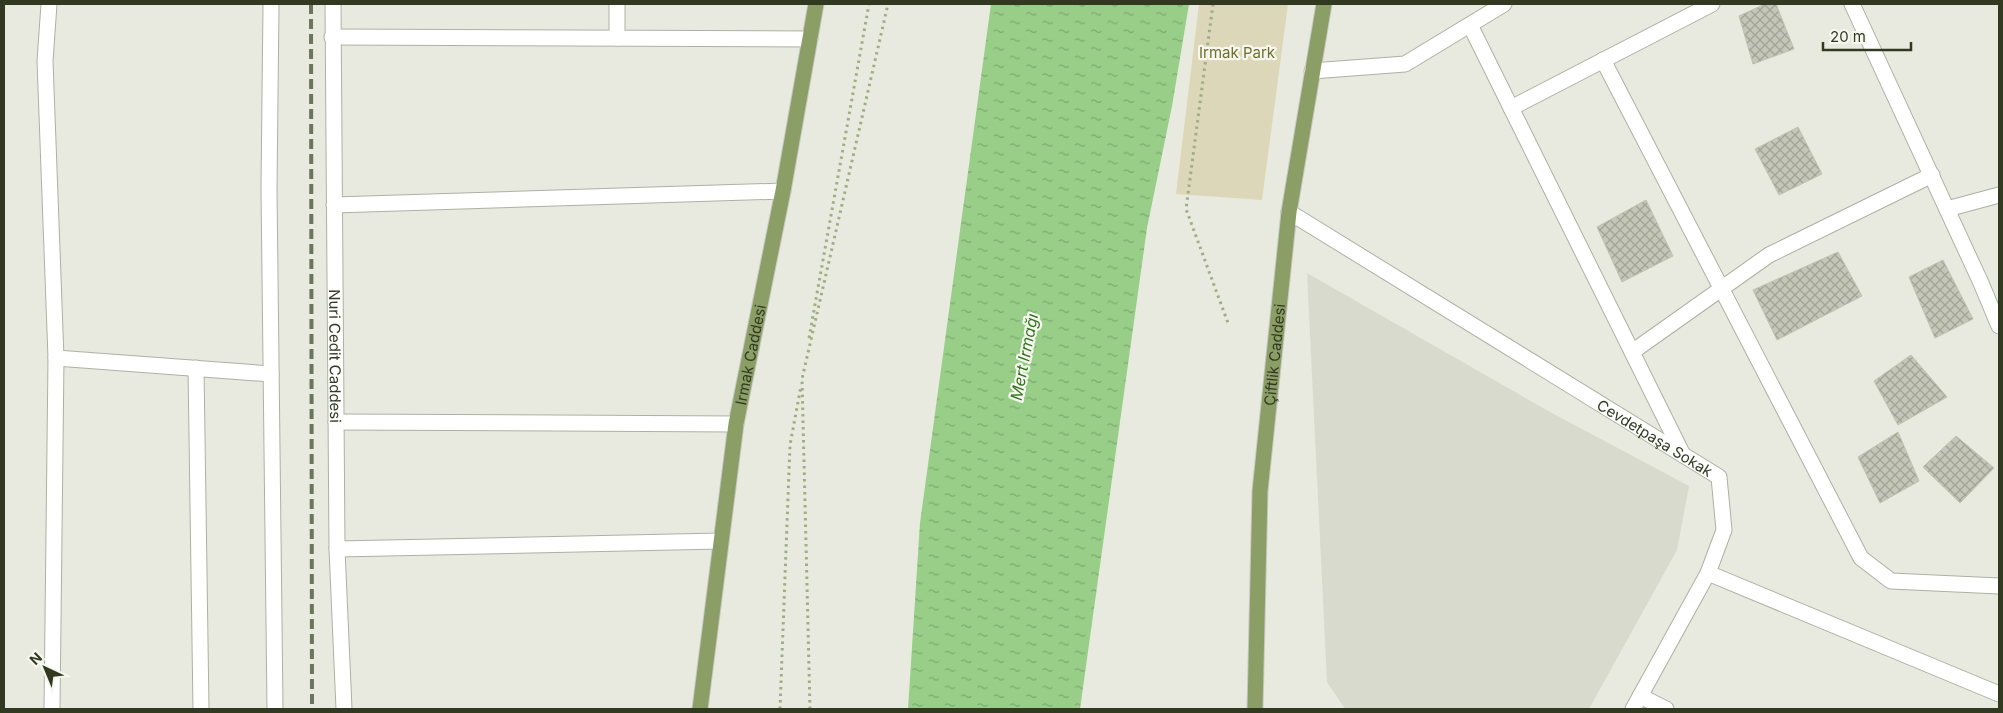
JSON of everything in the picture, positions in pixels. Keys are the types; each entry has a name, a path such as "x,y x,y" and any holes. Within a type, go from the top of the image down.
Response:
{"main road":[{"name":"Irmak Caddesi","path":"700,709 736,424 783,191 816,4"},
{"name":"Çiftlik Caddesi","path":"1255,709 1260,491 1288,212 1324,4"}],"street":[{"path":"48,4 46,61 56,358 52,709"},
{"path":"271,4 269,189 275,709"},
{"name":"Nuri Cedit Caddesi","path":"333,4 337,548 344,709"},
{"path":"617,4 617,38"},
{"path":"1312,71 1405,64 1504,4"},
{"path":"1511,108 1712,4"},
{"path":"1852,4 1932,175 1999,326"},
{"path":"1470,25 1683,455"},
{"path":"332,37 810,39"},
{"path":"1603,60 1861,558 1890,581 1999,586"},
{"path":"1632,352 1769,255 1932,175"},
{"path":"334,205 783,191"},
{"path":"1947,209 1999,195"},
{"name":"Cevdetpaşa Sokak","path":"1288,212 1719,477 1724,530 1708,573"},
{"path":"56,358 271,374"},
{"path":"196,368 201,709"},
{"path":"336,422 736,424"},
{"path":"337,548 720,541"},
{"path":"1666,709 1636,703 1708,573 1999,694"}],"path":[{"path":"780,709 790,445 869,4"},
{"path":"810,709 802,378 888,4"},
{"path":"1213,4 1186,209 1228,323"}],"shaded area":[{"path":"1307,273 1550,412 1689,486 1677,550 1589,709 1345,709 1327,682"}],"green space":[{"name":"Irmak Park","path":"1199,4 1288,4 1262,200 1176,194"}],"water":[{"name":"Mert Irmağı","path":"991,4 1189,4 1172,106 1147,228 1080,709 908,709 920,523"}],"building":[{"path":"1765,4 1776,4 1794,49 1753,64 1739,16"},
{"path":"1798,127 1822,174 1779,195 1755,149"},
{"path":"1646,200 1673,256 1622,282 1597,227"},
{"path":"1838,252 1862,296 1777,340 1753,290"},
{"path":"1943,260 1973,319 1935,338 1909,277"},
{"path":"1911,355 1947,397 1898,425 1874,381"},
{"path":"1898,432 1919,481 1880,503 1858,457"},
{"path":"1956,436 1994,468 1960,503 1923,467"}],"railway":[{"path":"311,4 312,709"}]}
